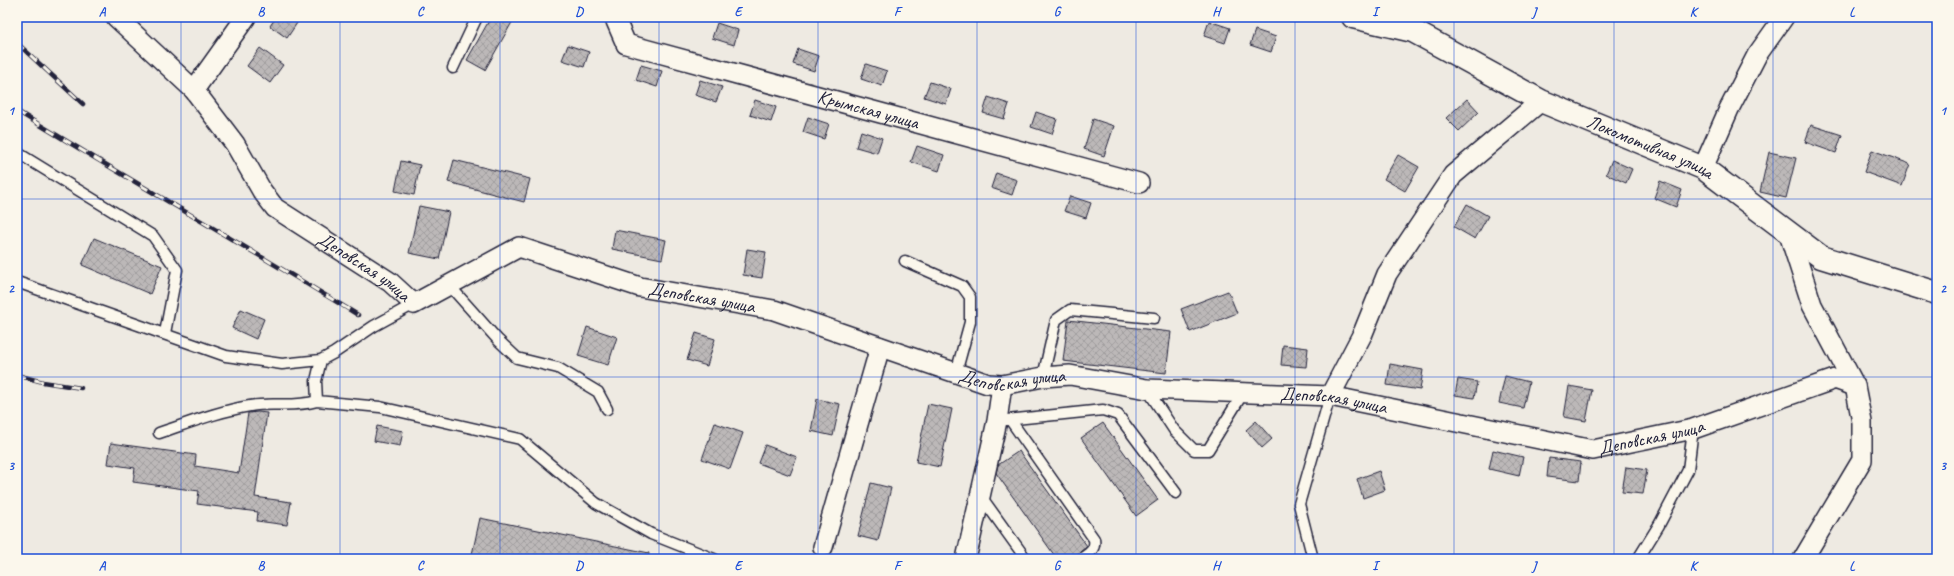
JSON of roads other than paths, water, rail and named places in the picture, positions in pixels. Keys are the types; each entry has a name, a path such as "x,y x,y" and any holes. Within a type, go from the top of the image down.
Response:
{"street":[{"name":"Деповская улица","path":"116,17 194,90 235,144 262,191 275,208 390,282 414,304 519,247 640,287 774,310 988,384 1002,385 1043,377 1070,375 1147,389 1330,396 1593,450 1693,429 1835,379 1855,386"},
{"path":"194,90 246,17"},
{"name":"Крымская улица","path":"617,17 616,21 626,44 1139,182"},
{"name":"Локомотивная улица","path":"1352,17 1413,31 1541,101 1703,168 1821,257 1937,293"},
{"path":"1703,168 1729,109 1757,55 1784,17"},
{"path":"1330,396 1363,333 1387,274 1453,175 1541,101"},
{"path":"1789,234 1812,305 1855,386 1862,422 1862,460 1803,559"},
{"path":"823,547 880,347"},
{"path":"966,559 980,495 1004,421 1002,385"}],"lane":[{"path":"453,68 476,17"},
{"path":"18,153 153,236 177,270 165,333"},
{"path":"905,261 962,286 970,297 970,322 956,373"},
{"path":"17,282 165,333 226,356 282,364 321,360 374,326 414,304"},
{"path":"449,285 498,340 517,358 558,368 598,392 608,409"},
{"path":"1043,377 1056,320 1070,310 1154,318"},
{"path":"317,401 316,381 321,360"},
{"path":"1147,389 1174,430 1194,450 1208,450 1242,393"},
{"path":"1313,559 1299,504 1330,396"},
{"path":"159,433 208,416 252,405 302,405 317,401 380,407 520,439 596,504 651,534 714,559"},
{"path":"1004,421 1103,410 1118,415 1176,493"},
{"path":"1004,421 1094,539 1095,545 1092,551 1081,559"},
{"path":"1638,559 1659,525 1688,470 1693,429"},
{"path":"980,495 1026,559"}],"railway":[{"path":"17,43 83,104"},
{"path":"17,111 358,315"},
{"path":"17,375 43,382 81,388"}]}
